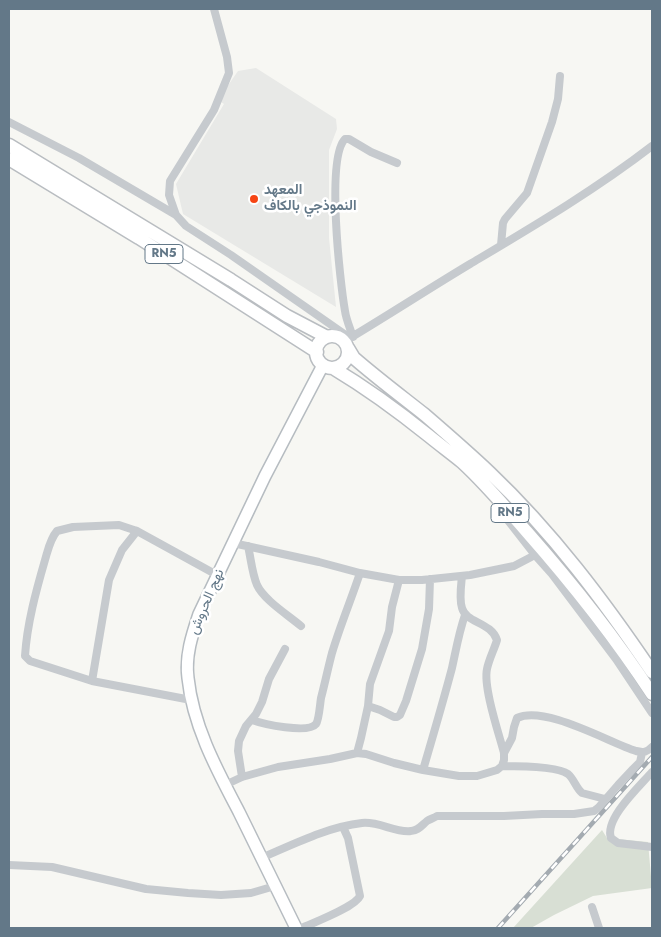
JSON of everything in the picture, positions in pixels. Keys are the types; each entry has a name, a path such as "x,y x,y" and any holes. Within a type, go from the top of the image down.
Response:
{"main road":[{"name":"RN5","path":"9,145 287,316 327,337 334,336 349,342 354,358 426,416 475,460 538,522 609,610 652,672"},
{"name":"RN5","path":"9,159 140,238 316,352 317,357 328,366 365,387 461,462 482,482 569,580 615,640 652,694"},
{"path":"316,352 319,343 327,337"},
{"path":"328,366 339,366 343,363 348,354 349,342"}],"street":[{"path":"176,215 169,195 170,181 214,110 229,73 227,57 214,9"},
{"path":"501,246 503,223 527,193 539,160 558,99 560,76"},
{"path":"9,122 79,158 176,215 186,226 230,255 349,342"},
{"path":"349,342 338,267 335,185 338,152 341,142 349,139 371,152 396,163"},
{"path":"349,342 543,221 620,170 652,146"},
{"name":"نهج الحروش","path":"296,928 214,764 197,721 191,700 188,676 188,651 198,614 265,476 328,366"},
{"path":"482,482 493,501 552,574 616,659 652,713"},
{"path":"191,700 92,681 30,661 25,656 26,639 43,566 51,540 57,531 72,527 119,525 137,531 217,575"},
{"path":"92,681 109,580 122,550 137,531"},
{"path":"233,542 360,573 399,580 462,576 514,566 535,555"},
{"path":"248,546 257,586 264,595 301,626"},
{"path":"252,720 264,724 302,729 315,725 332,654 360,573"},
{"path":"225,785 242,777 278,767 357,753 423,770 459,776 477,776 497,770 502,766 504,753 486,679 486,670 497,640 492,631 465,615 462,610 460,602 462,576"},
{"path":"368,706 394,717 400,715 422,649 429,609 430,579"},
{"path":"357,753 368,706 370,684 389,631 392,607 399,580"},
{"path":"423,770 465,615"},
{"path":"242,777 238,751 239,741 246,726 252,720 262,702 269,679 284,649"},
{"path":"504,753 512,738 517,718 524,715 546,717 578,726 631,750 642,753 647,752 652,747"},
{"path":"261,858 310,837 362,823 372,823 410,832 420,828 428,820 437,816 574,814 594,811 640,762 642,753"},
{"path":"502,766 542,768 566,772 582,793 606,799"},
{"path":"652,772 626,800 611,824 609,833 611,838 618,843 652,847"},
{"path":"302,928 351,905 359,899 360,896 348,838 343,827"},
{"path":"9,865 52,867 146,889 188,893 221,895 251,893 276,886"},
{"path":"592,907 599,928"}],"shaded area":[{"name":"المعهد النموذجي بالكاف","path":"256,68 336,119 337,129 329,150 329,238 336,307 183,214 176,184 224,104 218,100 238,71"},
{"path":"602,830 607,838 648,842 652,888 593,896 531,928 513,928"}],"railway":[{"path":"498,928 652,757"}],"place":[{"name":"المعهد النموذجي بالكاف","path":"254,199"}]}
